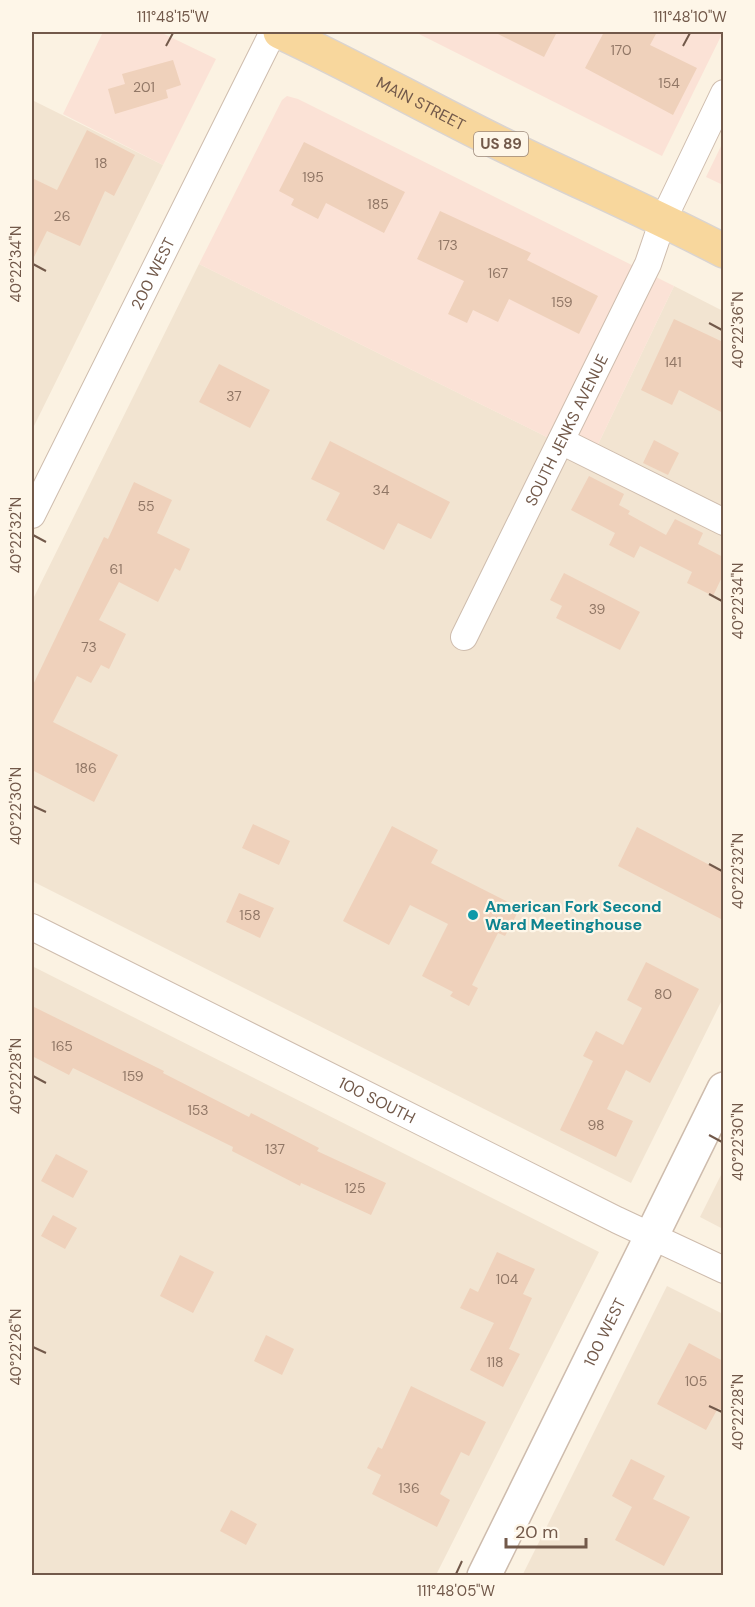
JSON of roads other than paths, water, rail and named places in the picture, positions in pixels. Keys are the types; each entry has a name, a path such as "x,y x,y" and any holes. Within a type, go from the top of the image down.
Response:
{"main road":[{"name":"MAIN STREET","path":"280,32 529,158 663,220 723,252"}],"street":[{"name":"200 WEST","path":"32,514 273,32"},
{"name":"SOUTH JENKS AVENUE","path":"464,637 648,264 663,220 723,93"},
{"path":"561,441 723,522"},
{"name":"100 SOUTH","path":"32,927 617,1220 723,1270"},
{"name":"100 WEST","path":"484,1575 723,1089"}],"place":[{"name":"American Fork Second Ward Meetinghouse","path":"473,915"}]}
